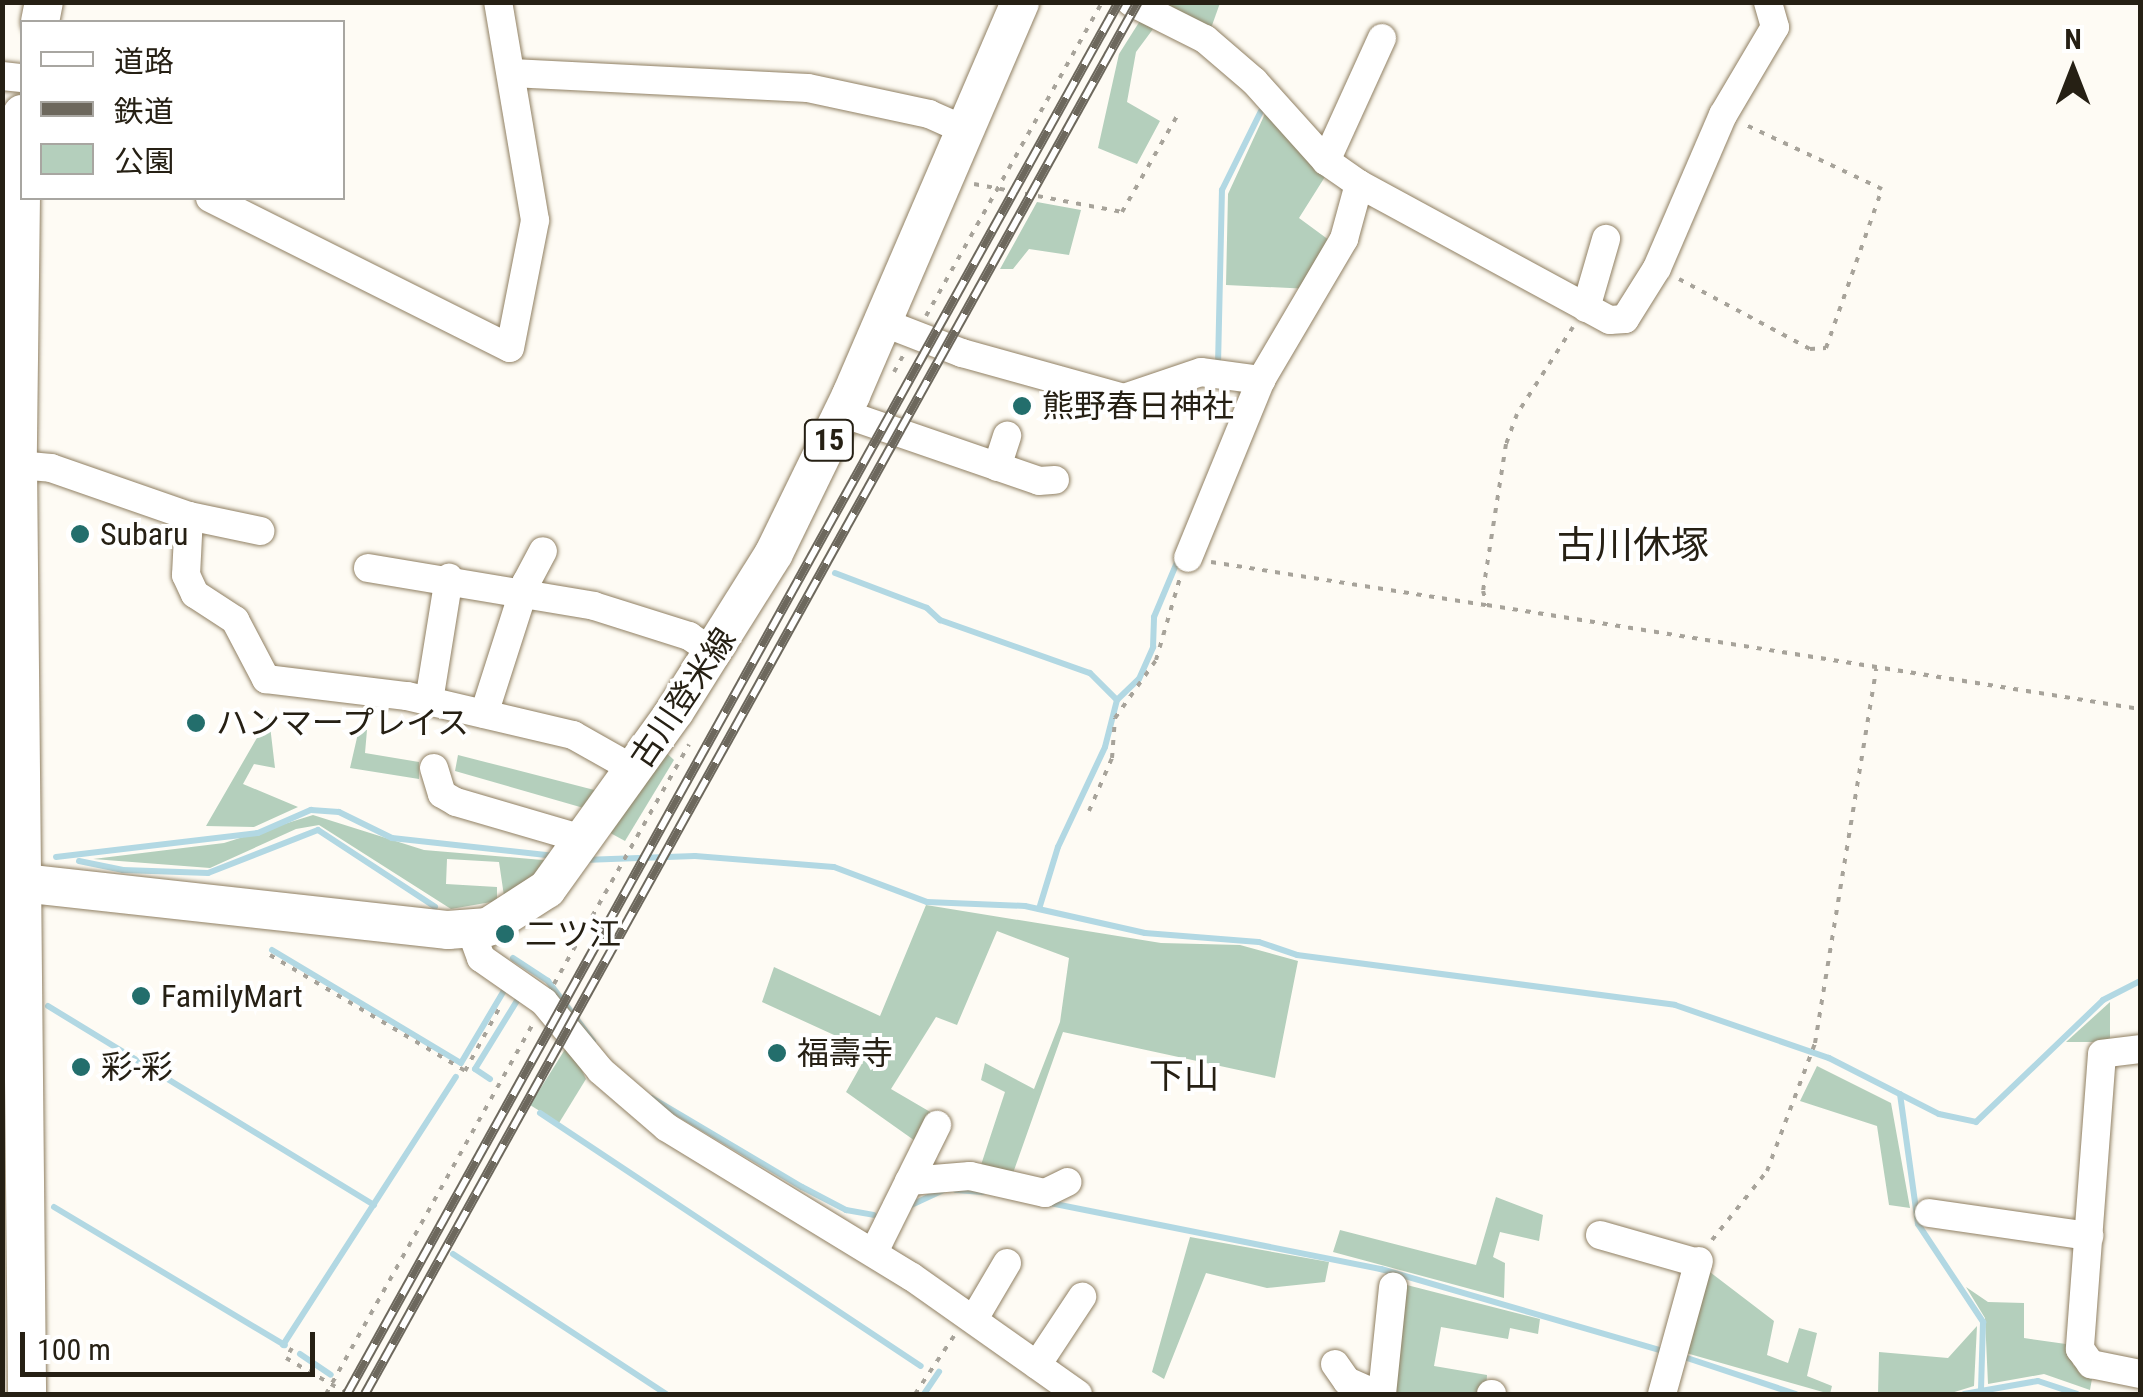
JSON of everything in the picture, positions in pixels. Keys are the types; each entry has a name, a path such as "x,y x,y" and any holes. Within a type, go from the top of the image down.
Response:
{"main road":[{"name":"古川登米線","path":"12,882 400,930 488,927 547,889 635,770 714,653 774,554 842,413 1020,2"},
{"path":"21,200 18,466 11,620 12,882 26,1394"}],"street":[{"path":"214,200 510,348 535,220 498,2"},
{"path":"1130,2 1205,40 1254,80 1326,161 1360,184 1588,304 1610,320 1625,319 1657,268 1723,115 1775,27 1768,2"},
{"path":"1326,161 1382,38"},
{"path":"512,73 808,88 929,114 965,130"},
{"path":"1188,558 1261,380 1344,239 1360,184"},
{"path":"1588,304 1606,239"},
{"path":"882,322 962,353 1124,398 1218,373 1261,380"},
{"path":"842,413 997,467 1055,480"},
{"path":"997,467 1007,436"},
{"path":"18,466 51,468 189,516 260,531"},
{"path":"189,516 186,575 196,594 236,620 266,679 428,701 573,734 635,770"},
{"path":"484,714 543,550"},
{"path":"368,568 449,578 524,596 594,606 689,636 714,653"},
{"path":"428,701 449,578"},
{"path":"434,768 442,794 456,802 584,843"},
{"path":"470,928 482,958 544,1002 600,1071 666,1127 874,1252 1078,1394"},
{"path":"2140,1050 2102,1054 2080,1348 2091,1364 2140,1374"},
{"path":"874,1252 937,1125"},
{"path":"909,1181 970,1176 1045,1193 1068,1182"},
{"path":"1929,1213 2089,1236"},
{"path":"1600,1235 1698,1262 1662,1394"},
{"path":"970,1317 1006,1263"},
{"path":"1335,1364 1347,1382 1379,1394 1393,1287"},
{"path":"1037,1364 1082,1297"}],"path":[{"path":"1657,268 1810,349 1826,348 1882,189 1723,115"},
{"path":"998,189 1128,210 1177,116"},
{"path":"1488,605 1483,591 1506,444 1517,414 1588,304"},
{"path":"1089,811 1112,758 1116,718 1156,660 1188,558 2140,709"},
{"path":"1698,1262 1767,1171 1816,1043 1876,669"},
{"path":"560,974 629,850"},
{"path":"270,955 465,1071 514,981"},
{"path":"326,1394 544,1002"},
{"path":"915,1394 970,1317"},
{"path":"292,1348 286,1358 348,1394"}],"green space":[{"path":"1162,3 1220,3 1210,31"},
{"path":"1143,16 1156,25 1136,52 1127,102 1160,121 1137,164 1098,148 1119,54"},
{"path":"1269,105 1328,172 1299,218 1333,243 1310,289 1226,285 1228,194"},
{"path":"1037,202 1081,210 1069,255 1029,249 1013,269 1000,269"},
{"path":"269,717 275,768 254,764 243,784 298,807 254,827 206,826"},
{"path":"359,729 367,730 365,753 419,762 419,779 350,768"},
{"path":"660,747 674,760 625,841 603,829"},
{"path":"458,755 606,793 594,811 455,771"},
{"path":"313,815 424,850 554,861 504,896 499,862 447,859 446,884 497,887 497,901 451,909 319,825 296,829 210,868 93,859 224,843"},
{"path":"926,905 1161,943 1240,945 1298,961 1275,1078 1063,1032 1012,1176 980,1168 1005,1092 981,1080 985,1063 1034,1089 1060,1022 1069,958 997,931 957,1025 936,1017 891,1089 932,1113 918,1143 846,1092 869,1051 762,1002 774,967 880,1016"},
{"path":"2110,1002 2110,1042 2066,1042"},
{"path":"569,1043 586,1079 559,1123 530,1105"},
{"path":"1817,1066 1891,1103 1910,1208 1889,1205 1877,1126 1800,1101"},
{"path":"1496,1197 1543,1215 1539,1241 1500,1232 1493,1257 1505,1263 1504,1298 1333,1252 1340,1230 1476,1265"},
{"path":"1190,1237 1329,1262 1325,1282 1267,1288 1206,1273 1164,1379 1152,1372"},
{"path":"1702,1266 1774,1321 1767,1355 1788,1363 1799,1328 1817,1333 1807,1376 1832,1386 1830,1394 1679,1351"},
{"path":"1399,1283 1540,1319 1538,1334 1510,1328 1508,1339 1441,1327 1434,1366 1487,1375 1486,1392 1399,1394 1391,1391"},
{"path":"1966,1287 1988,1302 2024,1303 2024,1338 2073,1345 2073,1365 2093,1373 2090,1390 2044,1374 1988,1384 1985,1318"},
{"path":"1977,1326 1974,1386 1948,1394 1878,1394 1879,1352 1948,1358"}],"waterway":[{"path":"1218,365 1222,190 1261,111"},
{"path":"1039,909 1058,847 1105,747 1117,700 1139,679 1153,647 1154,617 1178,560"},
{"path":"835,573 927,608 940,620 1090,673 1117,700"},
{"path":"56,857 258,833 311,810 339,812 392,838 555,856"},
{"path":"79,861 123,870 208,873 318,830 435,907"},
{"path":"583,860 695,856 834,867 927,902 1025,906 1145,933 1259,942 1297,955 1675,1005 1829,1058 1939,1114 1976,1122 2103,1000 2140,981"},
{"path":"272,950 461,1063 505,989"},
{"path":"513,958 548,981 593,1041"},
{"path":"490,1079 475,1069 518,999"},
{"path":"48,1006 374,1205"},
{"path":"283,1345 456,1077"},
{"path":"1900,1094 1918,1224 1983,1322 1981,1391"},
{"path":"652,1098 802,1187 846,1210 874,1215"},
{"path":"540,1113 921,1366"},
{"path":"909,1206 943,1190"},
{"path":"956,1190 983,1192"},
{"path":"1050,1203 1381,1269 1664,1351"},
{"path":"54,1207 285,1345"},
{"path":"453,1254 666,1394"},
{"path":"300,1354 331,1375"},
{"path":"1681,1356 1796,1394"},
{"path":"924,1394 939,1372"},
{"path":"1964,1394 2038,1381 2077,1394"}],"railway":[{"path":"347,1394 1119,2"},
{"path":"365,1394 1138,2"}],"place":[{"name":"熊野春日神社","path":"1022,406"},
{"name":"Subaru","path":"80,534"},
{"name":"ハンマープレイス","path":"196,723"},
{"name":"二ツ江","path":"505,934"},
{"name":"FamilyMart","path":"141,996"},
{"name":"福壽寺","path":"777,1053"},
{"name":"彩‐彩","path":"81,1067"}],"district":[{"name":"古川休塚","path":"1633,546"},
{"name":"下山","path":"1184,1077"}]}
